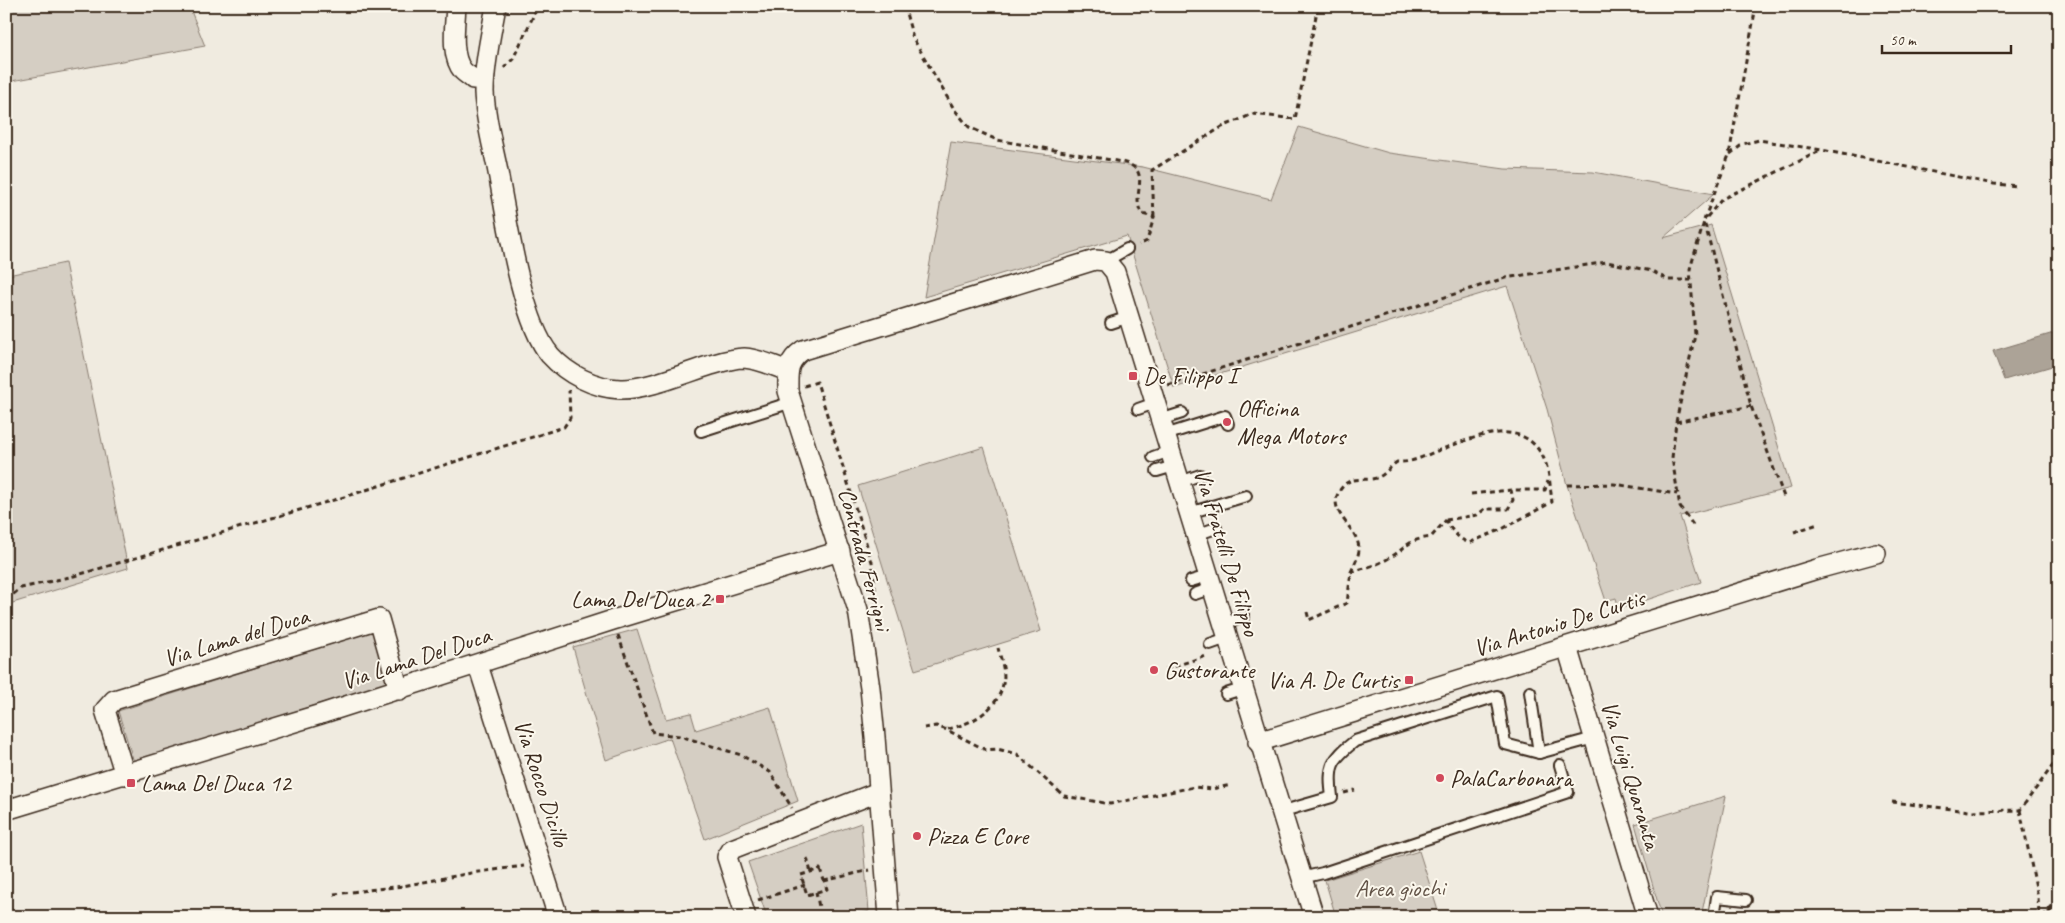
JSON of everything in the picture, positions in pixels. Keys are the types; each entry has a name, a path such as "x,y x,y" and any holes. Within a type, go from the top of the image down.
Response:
{"street":[{"path":"456,6 455,47 462,70 473,79 484,78"},
{"path":"496,6 484,78 484,94 508,227 524,292 535,328 549,354 573,375 598,386 620,389 640,387 736,359 759,360 788,371 793,357 803,350 1095,260 1106,261"},
{"name":"Via Fratelli De Filippo","path":"1106,261 1115,272 1120,320 1160,438 1196,535 1202,585 1223,638 1234,691 1258,742 1314,917"},
{"name":"Contrada Ferrigni","path":"788,371 790,396 858,610 870,688 889,917"},
{"name":"Via Lama Del Duca","path":"6,810 399,690 613,620 840,551"},
{"name":"Via Antonio De Curtis","path":"1258,742 1817,569 1876,553"},
{"name":"Via Lama del Duca","path":"125,775 106,710 114,700 379,619 399,690"},
{"name":"Via Luigi Quaranta","path":"1567,647 1648,917"},
{"name":"Via Rocco Dicillo","path":"478,664 558,917"},
{"path":"752,913 727,857 732,849 878,792"}],"lane":[{"path":"1106,261 1127,249"},
{"path":"702,431 790,396"},
{"path":"1160,438 1182,413"},
{"path":"1160,438 1225,416 1228,424"},
{"path":"1160,438 1200,476"},
{"path":"1189,513 1246,496"},
{"path":"1196,535 1216,528"},
{"path":"1223,638 1244,617"},
{"path":"1530,692 1539,753"},
{"path":"1280,812 1332,797 1329,776 1337,755 1355,741 1497,696 1505,744 1539,753 1594,738"},
{"path":"1301,878 1323,873 1568,792 1560,765"},
{"path":"1714,917 1717,898 1746,900"}],"path":[{"path":"484,78 496,75 513,59 538,6"},
{"path":"904,6 913,38 954,110 969,126 998,140 1131,164 1136,168 1141,179 1137,198 1138,208 1142,214 1154,217"},
{"path":"1127,249 1147,241 1154,217 1152,170 1222,127 1253,114 1294,119 1318,6"},
{"path":"1693,525 1680,508 1676,494 1672,458 1676,422 1695,335 1690,269 1704,220 1729,155 1756,6"},
{"path":"1729,155 1743,144 1759,140 1822,150 1994,184 2018,186"},
{"path":"1704,220 1722,199 1822,150"},
{"path":"1704,220 1751,406 1784,497"},
{"path":"1160,438 1505,278 1607,262 1652,271 1668,280 1691,280"},
{"path":"6,600 21,588 74,576 344,497 564,427 570,418 569,391 573,375"},
{"path":"790,396 817,382 872,562 879,617"},
{"path":"1676,422 1751,406"},
{"path":"1307,612 1310,620 1347,603 1351,572 1359,550 1351,530 1338,512 1335,504 1338,494 1346,483 1378,477 1397,462 1410,463 1465,441 1495,433 1511,432 1521,434 1538,449 1544,458 1552,502 1478,541 1469,543 1453,532 1446,520"},
{"path":"1470,494 1511,490 1545,490 1549,480"},
{"path":"1567,485 1614,484 1676,494"},
{"path":"1351,572 1375,565 1390,558 1404,545 1418,538 1431,537 1446,520 1478,515 1485,509 1508,509 1513,500 1511,490"},
{"path":"1794,532 1818,524"},
{"path":"613,620 653,733 680,736 741,755 770,772 777,786 802,823"},
{"path":"1166,669 1223,638"},
{"path":"947,730 958,727 977,717 988,710 998,699 1004,682 1004,668 998,648"},
{"path":"924,728 936,726 986,750 997,749 1016,754 1064,796 1110,804 1194,787 1212,789 1231,785"},
{"path":"2042,917 2020,810 2059,757"},
{"path":"1892,802 1969,811 2020,810"},
{"path":"807,858 811,872"},
{"path":"334,894 404,886 471,873 541,864"},
{"path":"824,881 885,866"},
{"path":"820,869 827,889 807,895 802,875 811,872 820,869"},
{"path":"756,901 805,885"},
{"path":"752,913 756,901 754,892"},
{"path":"816,892 819,907"},
{"path":"2042,917 2059,897"},
{"path":"2042,917 2059,903"}],"green space":[{"path":"6,6 189,6 205,46 6,82"},
{"path":"1299,127 1389,153 1505,169 1593,172 1714,194 1663,238 1711,225 1791,488 1680,516 1701,582 1619,609 1616,598 1606,601 1567,485 1547,409 1507,286 1174,388 1127,236 924,297 951,142 1143,167 1271,199"},
{"path":"65,263 128,568 6,605 6,267 8,275"},
{"path":"984,447 1041,631 915,670 858,486"},
{"path":"637,629 666,719 691,713 696,730 770,707 798,801 705,839 670,738 606,760 573,647"},
{"path":"373,631 389,682 134,762 118,711"},
{"path":"1726,796 1701,917 1662,917 1635,824"},
{"path":"861,823 869,911 852,917 767,917 748,862"},
{"name":"Area giochi","path":"1419,851 1440,917 1336,917 1325,880"}],"shaded area":[{"path":"2057,332 2059,337 2059,364 2004,380 1993,351"}],"place":[{"name":"De Filippo I","path":"1133,376"},
{"name":"Officina Mega Motors","path":"1227,422"},
{"name":"Lama Del Duca 2","path":"720,599"},
{"name":"Gustorante","path":"1154,670"},
{"name":"Via A. De Curtis","path":"1409,680"},
{"name":"PalaCarbonara","path":"1440,778"},
{"name":"Lama Del Duca 12","path":"131,783"},
{"name":"Pizza E Core","path":"917,836"}]}
